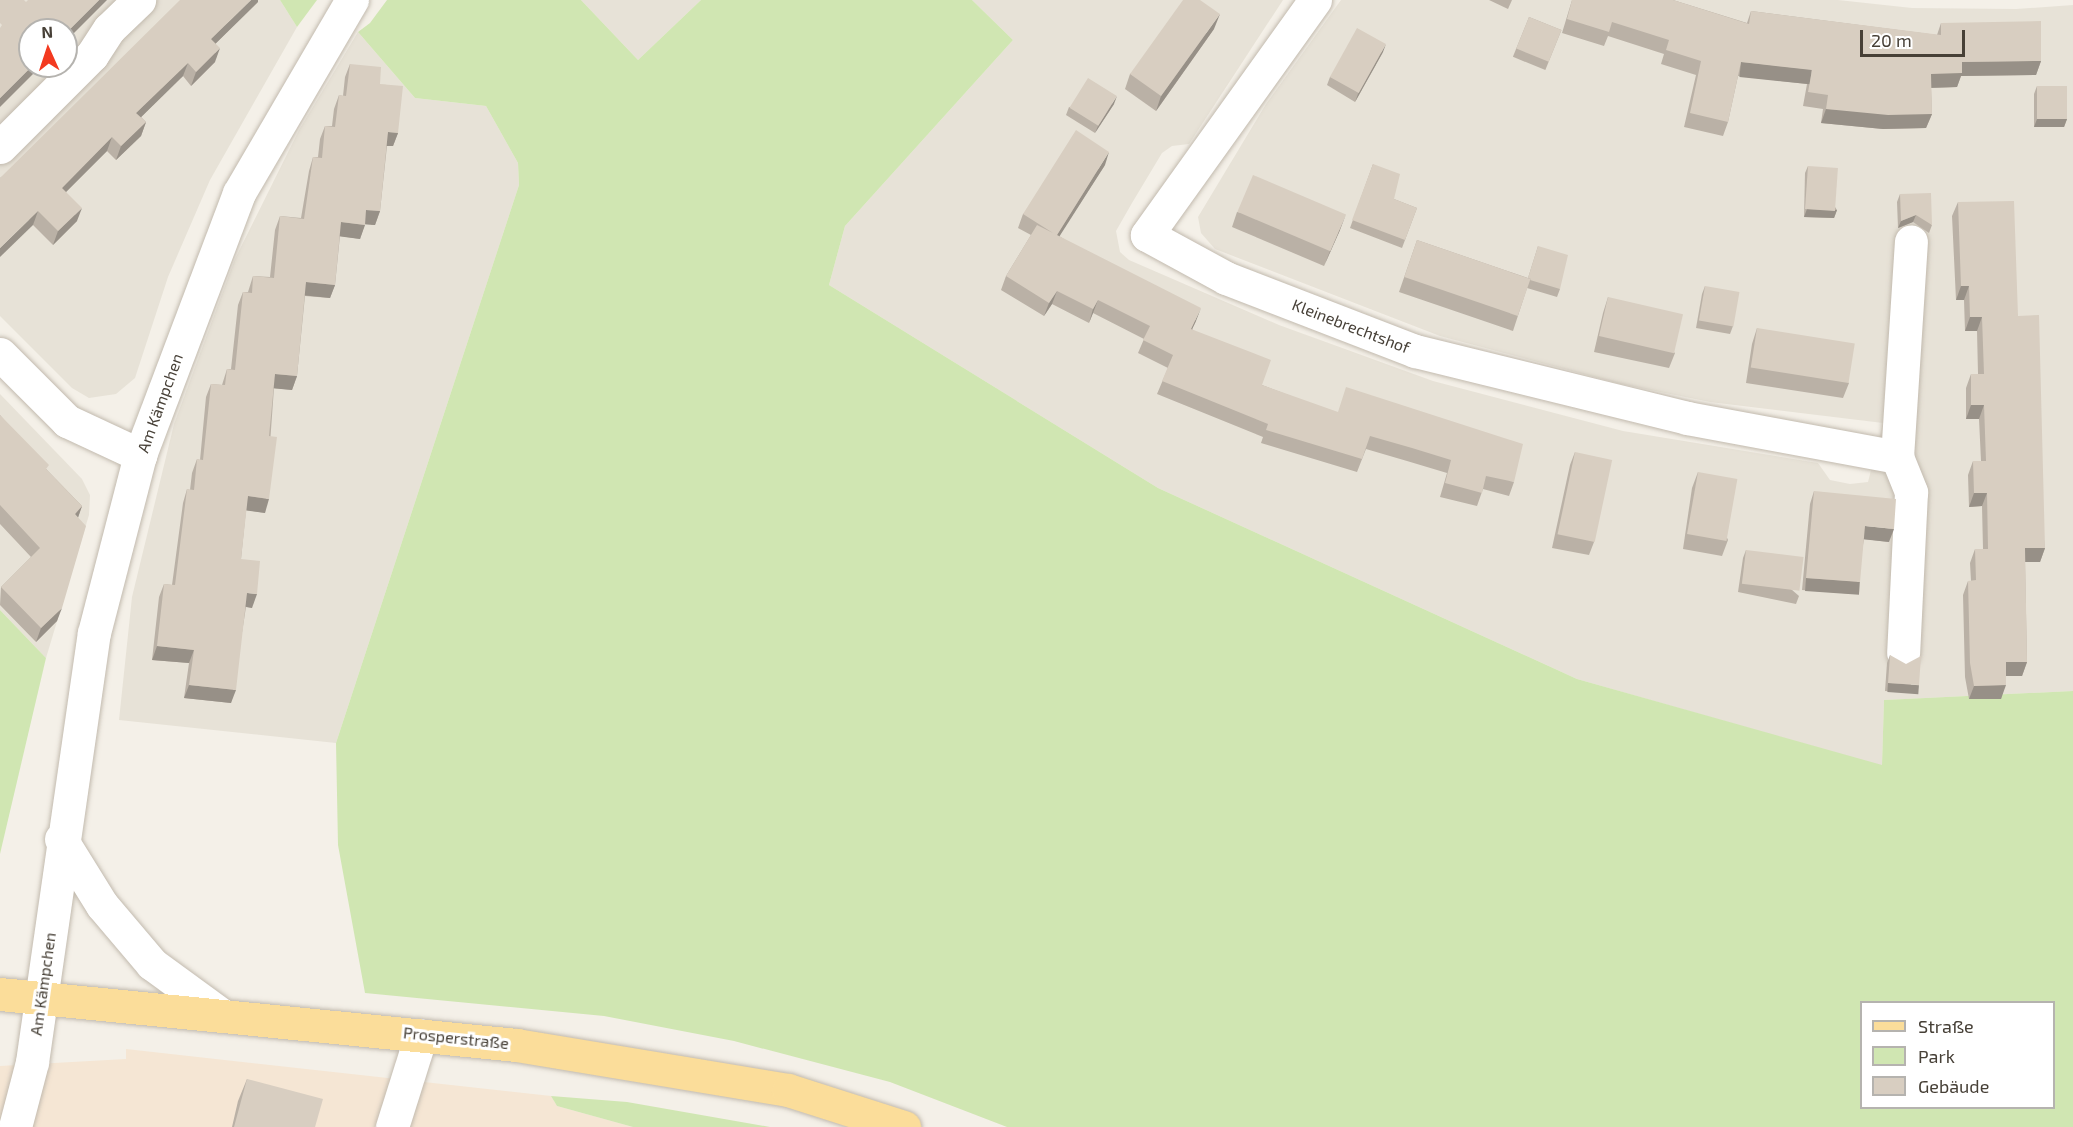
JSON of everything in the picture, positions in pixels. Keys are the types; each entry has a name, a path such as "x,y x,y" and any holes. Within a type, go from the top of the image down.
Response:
{"main road":[{"name":"Prosperstraße","path":"0,994 516,1045 788,1090 903,1127"}],"street":[{"path":"0,147 92,55 109,29 138,0"},
{"name":"Am Kämpchen","path":"15,1127 32,1062 61,839 94,633 140,455 239,193 352,0"},
{"name":"Kleinebrechtshof","path":"1315,0 1147,235 1226,278 1415,351 1687,418 1897,457"},
{"path":"1903,653 1911,492 1897,457 1911,241"},
{"path":"0,354 67,422 140,455"},
{"path":"61,839 102,905 152,964 222,1015"},
{"path":"392,1127 421,1035"}],"shaded area":[{"path":"0,0 128,0 78,50 78,18 18,18 18,78 50,78 0,127"},
{"path":"151,0 280,0 297,27 210,180 168,277 135,378 116,394 89,398 72,388 0,316 0,163 111,54"},
{"path":"581,0 701,0 638,60"},
{"path":"972,0 1283,0 1189,144 1172,146 1162,153 1132,203 1116,231 1120,252 1129,260 1279,325 1433,381 1623,431 1818,463 1830,480 1850,484 1868,482 1883,423 1710,402 1621,384 1440,336 1215,249 1201,233 1198,217 1266,104 1341,0 1838,0 1912,8 2016,9 2073,5 2073,691 1884,700 1882,766 1577,679 1158,488 829,285 845,226 1013,40"},
{"path":"358,32 415,98 486,106 518,163 519,185 336,743 119,720 132,597 174,424 235,259 299,130"},
{"path":"0,394 82,479 90,495 89,515 46,658 0,610"},
{"path":"126,1049 551,1096 557,1106 633,1127 0,1127 0,1066 126,1059"}],"green space":[{"path":"280,0 317,0 297,27"},
{"path":"387,0 581,0 638,60 701,0 972,0 1013,40 845,226 829,285 1158,488 1577,679 1882,765 1884,700 2073,691 2073,1127 1007,1127 890,1082 734,1041 604,1016 365,993 338,845 336,743 519,185 518,163 486,106 415,98 358,32 370,23"},
{"path":"0,610 46,658 0,854"},
{"path":"551,1096 627,1102 770,1127 633,1127 557,1106"}],"building":[{"path":"0,0 24,0 26,2 28,0 99,0 78,21 78,18 18,18 18,78 20,78 0,98 0,28 2,25 0,23"},
{"path":"180,0 251,0 211,39 220,48 196,72 188,63 136,113 146,122 121,146 112,137 62,188 82,208 58,231 38,211 0,248 0,178"},
{"path":"1183,0 1200,0 1220,14 1161,96 1130,74"},
{"path":"1572,0 1673,0 1749,24 1751,11 1941,35 1941,23 2041,21 2041,61 1962,62 1962,73 1931,74 1932,114 1888,115 1826,109 1828,95 1808,92 1812,70 1741,62 1728,122 1690,113 1701,61 1666,50 1669,40 1612,22 1609,32 1567,19"},
{"path":"1529,17 1561,30 1549,62 1516,49"},
{"path":"1357,28 1386,44 1359,93 1330,77"},
{"path":"350,64 381,67 380,84 403,86 398,133 388,132 380,211 366,210 365,225 341,222 335,285 306,282 297,376 275,374 269,436 277,437 269,499 248,496 241,559 260,561 257,594 247,593 236,690 189,685 194,650 157,646 164,584 175,585 187,489 194,490 197,459 203,460 211,384 225,385 227,369 235,370 243,292 252,293 253,276 274,278 280,216 304,219 313,157 322,158 325,126 335,127 339,95 346,96"},
{"path":"1088,78 1117,96 1098,126 1069,108"},
{"path":"2037,86 2067,86 2067,119 2037,119"},
{"path":"1076,130 1109,152 1057,235 1201,308 1191,329 1271,360 1262,385 1338,412 1346,387 1523,444 1514,482 1486,476 1482,493 1445,483 1451,460 1412,448 1370,436 1362,459 1266,430 1268,424 1162,381 1173,355 1143,340 1150,326 1098,300 1093,309 1057,291 1049,303 1006,276 1037,225 1053,233 1023,214"},
{"path":"1373,164 1400,174 1394,199 1417,208 1405,240 1352,220"},
{"path":"1808,166 1838,168 1835,211 1805,209"},
{"path":"1253,175 1346,214 1330,251 1237,212"},
{"path":"1931,193 1932,225 1916,215 1901,221 1900,194"},
{"path":"2014,201 2018,316 2039,315 2045,548 2025,548 2027,662 2006,662 2006,685 1974,686 1970,663 1968,581 1976,580 1975,549 1988,549 1987,493 1974,493 1973,461 1986,461 1984,405 1971,405 1971,374 1984,374 1982,317 1970,317 1969,286 1961,286 1958,202"},
{"path":"1417,240 1530,279 1518,316 1404,277"},
{"path":"1538,246 1568,255 1560,289 1528,278"},
{"path":"1705,286 1739,292 1733,327 1699,320"},
{"path":"1608,297 1683,314 1674,353 1599,336"},
{"path":"1757,328 1855,343 1849,383 1751,368"},
{"path":"0,415 49,465 46,469 82,506 75,514 86,526 62,608 41,628 1,587 40,548 0,505"},
{"path":"1575,452 1612,460 1595,542 1558,534"},
{"path":"1698,472 1737,479 1726,541 1687,534"},
{"path":"1814,491 1896,499 1894,529 1865,526 1860,582 1806,578"},
{"path":"1746,550 1804,557 1799,591 1742,584"},
{"path":"1890,655 1906,664 1921,656 1919,685 1888,683"},
{"path":"247,1079 323,1099 315,1127 234,1127"}]}
